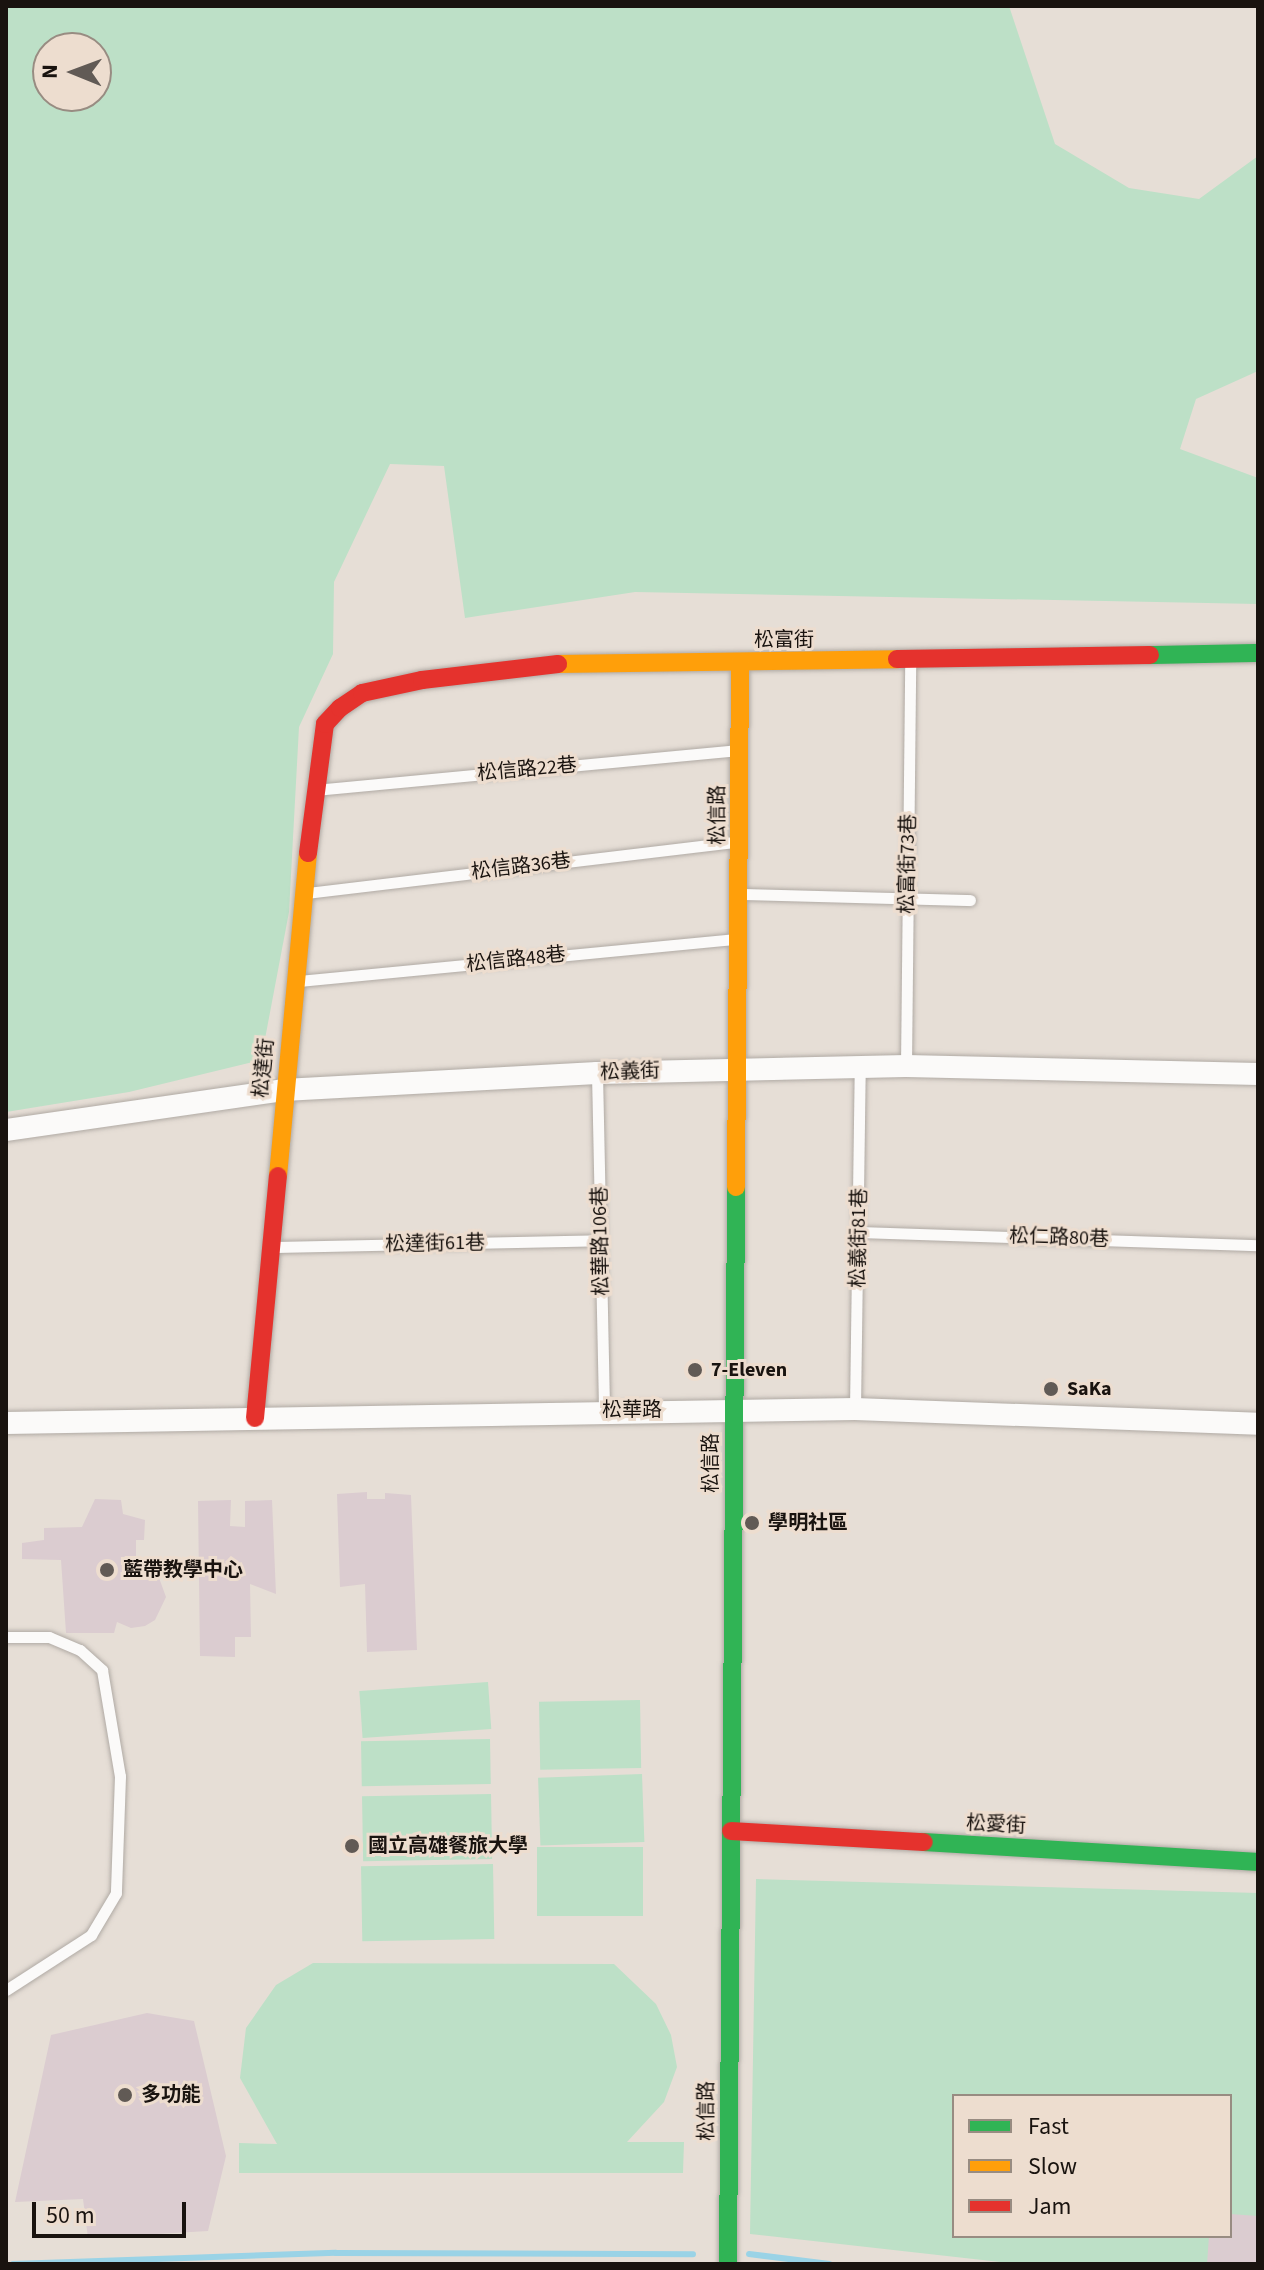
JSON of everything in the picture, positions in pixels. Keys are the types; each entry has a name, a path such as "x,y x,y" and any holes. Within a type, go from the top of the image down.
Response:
{"street":[{"name":"松富街","path":"325,724 362,693 422,680 541,664 910,661 1258,653"},
{"name":"松信路","path":"728,2264 740,662"},
{"name":"松達街","path":"255,1418 303,893 325,724"},
{"name":"松義街","path":"6,1130 284,1090 597,1073 906,1066 1258,1074"},
{"name":"松華路","path":"6,1423 604,1410 855,1409 1258,1424"},
{"name":"松愛街","path":"731,1831 1258,1862"}],"lane":[{"name":"松富街73巷","path":"906,1066 910,661"},
{"name":"松信路22巷","path":"314,790 740,749"},
{"name":"松信路36巷","path":"303,893 740,841"},
{"path":"739,894 970,900"},
{"name":"松信路48巷","path":"295,982 737,939"},
{"name":"松義街81巷","path":"855,1409 860,1067"},
{"name":"松華路106巷","path":"597,1073 604,1410"},
{"name":"松仁路80巷","path":"859,1232 1258,1245"},
{"name":"松達街61巷","path":"270,1247 601,1240"},
{"path":"6,1637 49,1637 80,1650 102,1670 120,1776 116,1893 91,1935 6,1990"}],"green space":[{"path":"6,6 1009,6 1055,144 1129,188 1199,199 1258,156 1258,371 1196,399 1180,449 1258,478 1258,604 635,592 465,618 444,466 390,464 334,582 333,654 299,727 289,912 261,1060 129,1092 6,1112"},
{"path":"488,1682 491,1729 363,1738 359,1691"},
{"path":"640,1700 641,1768 540,1770 539,1702"},
{"path":"490,1739 491,1784 362,1786 361,1741"},
{"path":"642,1774 644,1842 540,1846 538,1778"},
{"path":"491,1794 492,1859 363,1861 362,1796"},
{"path":"537,1847 643,1847 643,1916 537,1916"},
{"path":"493,1864 494,1939 362,1941 361,1866"},
{"path":"756,1879 1258,1893 1258,2264 1018,2264 750,2234"},
{"path":"313,1963 614,1964 656,2004 671,2035 677,2067 664,2102 627,2142 684,2142 683,2173 239,2173 239,2143 277,2144 240,2078 246,2028 276,1985"}],"building":[{"path":"367,1492 367,1499 385,1499 385,1493 411,1495 417,1650 367,1652 365,1584 340,1587 337,1494"},
{"name":"藍帶教學中心","path":"95,1499 121,1500 123,1514 145,1520 144,1540 136,1540 136,1562 158,1575 166,1597 155,1620 145,1626 131,1628 117,1622 114,1633 66,1633 61,1560 22,1559 22,1543 44,1540 44,1528 82,1527"},
{"path":"231,1500 230,1526 245,1527 245,1501 272,1500 276,1594 250,1584 251,1637 235,1637 235,1657 200,1656 198,1501"},
{"name":"多功能","path":"147,2013 194,2021 226,2156 208,2231 88,2238 83,2199 15,2202 51,2035"},
{"path":"1232,2214 1258,2216 1258,2264 1207,2264 1209,2238 1232,2238"}],"waterway":[{"path":"13,2264 336,2253 693,2254"},
{"path":"749,2254 829,2264"}],"traffic: fast":[{"path":"1150,655 1258,653"},
{"path":"728,2264 736,1187"},
{"path":"924,1842 1258,1862"}],"traffic: slow":[{"path":"558,664 897,659"},
{"path":"736,1187 740,662"},
{"path":"278,1176 308,853"}],"traffic: jam":[{"path":"897,659 1150,655"},
{"path":"308,853 325,724 340,708 362,693 422,680 558,664"},
{"path":"255,1418 278,1176"},
{"path":"731,1831 924,1842"}],"place":[{"name":"7-Eleven","path":"695,1370"},
{"name":"SaKa","path":"1051,1389"},
{"name":"學明社區","path":"752,1523"},
{"name":"藍帶教學中心","path":"107,1570"},
{"name":"國立高雄餐旅大學","path":"352,1846"},
{"name":"多功能","path":"125,2095"}]}
